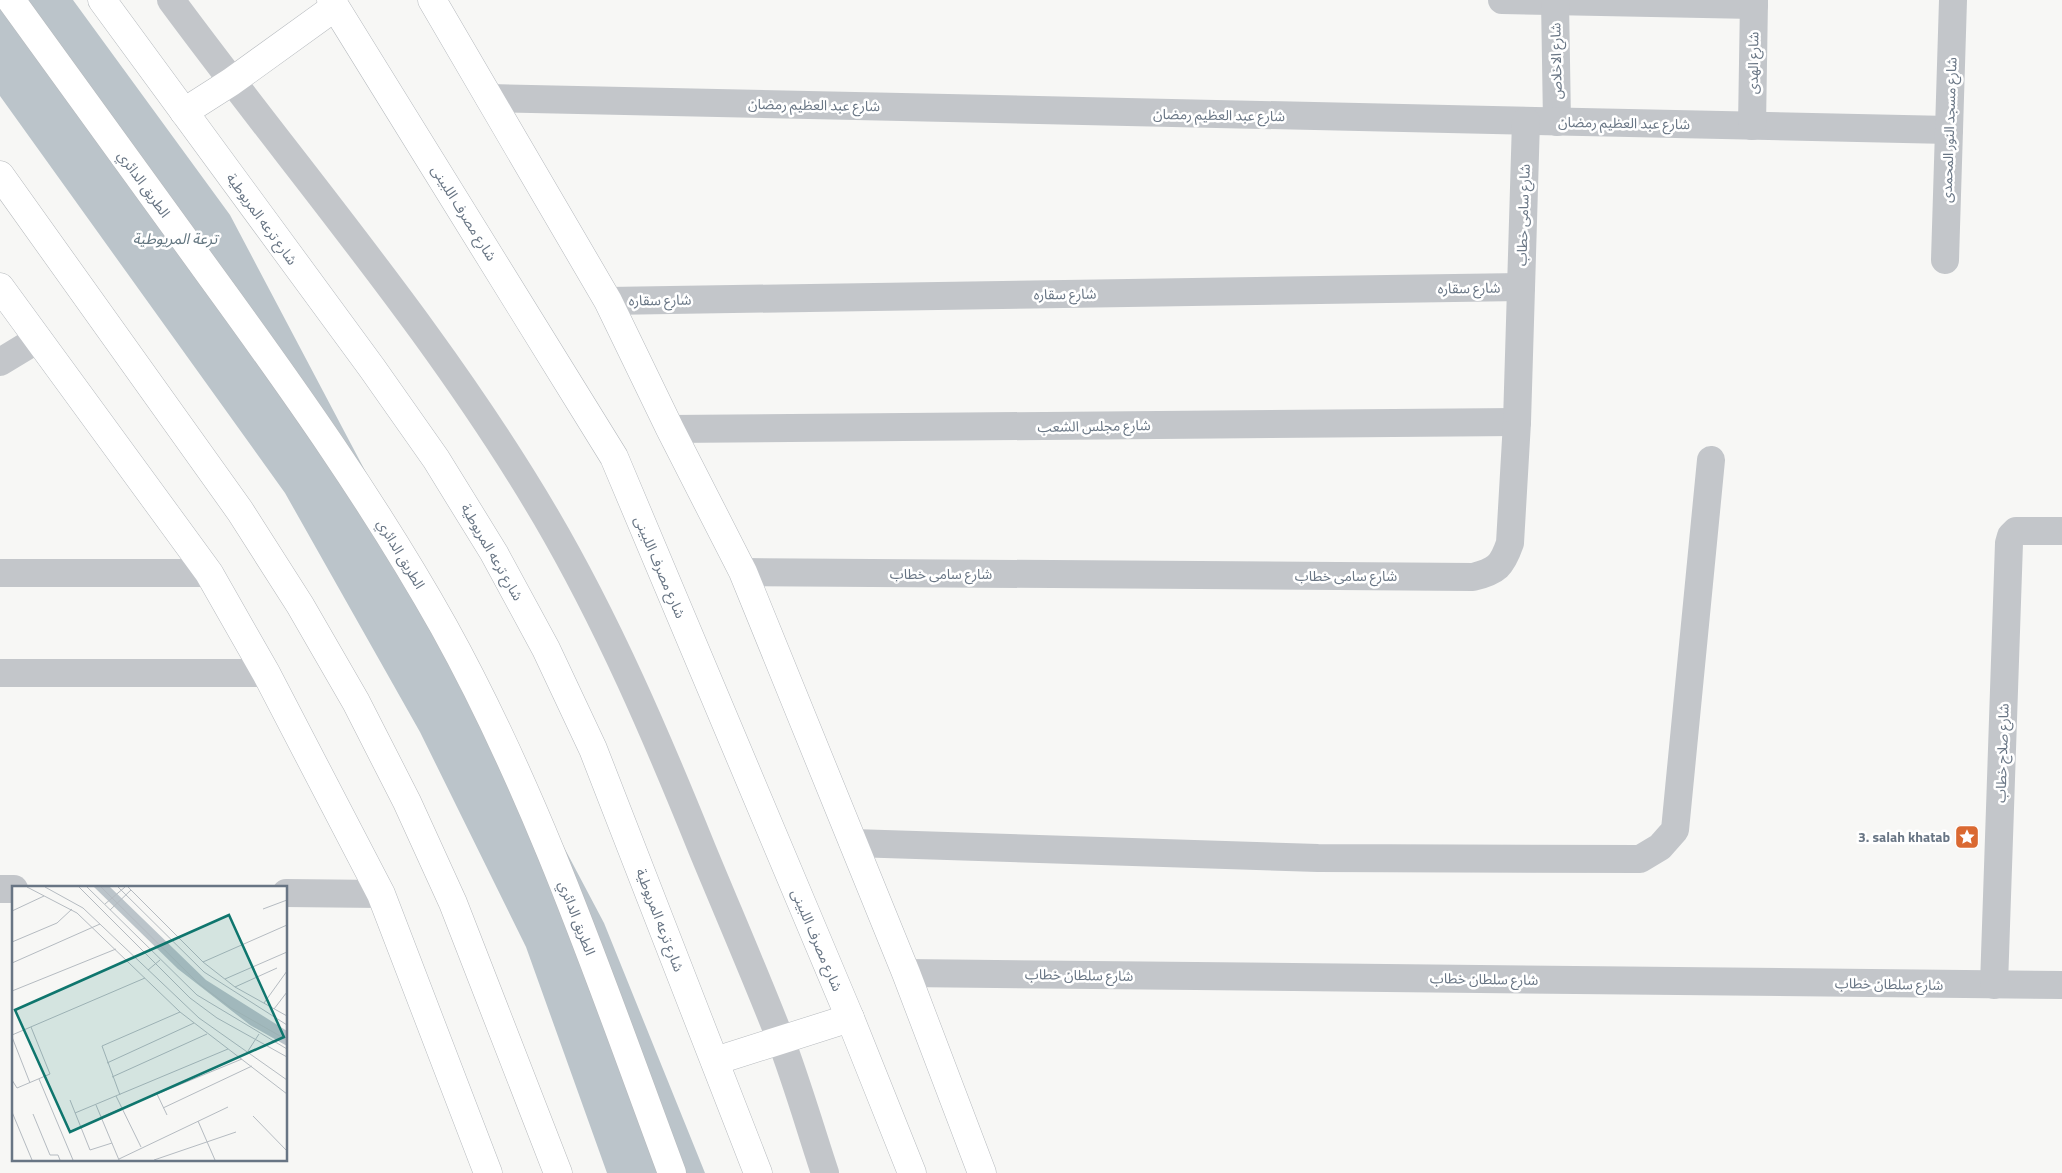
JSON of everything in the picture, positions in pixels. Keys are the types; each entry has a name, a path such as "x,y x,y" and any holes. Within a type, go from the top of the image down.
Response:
{"main road":[{"name":"الطريق الدائري","path":"11,0 316,420 383,523 445,629 500,738 551,850 672,1173"},
{"name":"شارع ترعه المريوطية","path":"102,0 378,376 436,459 494,552 546,649 593,749 758,1173"},
{"path":"432,0 608,301 670,429 743,572 906,973 982,1173"},
{"path":"184,112 231,82 333,4"},
{"name":"شارع مصرف اللبينى","path":"333,4 614,457 850,1018 912,1173"},
{"path":"0,175 240,511 300,605 356,702 406,802 453,903 558,1173"},
{"path":"0,287 209,573 266,673 381,894 488,1173"},
{"path":"715,1061 850,1018"}],"street":[{"path":"171,0 231,82 392,287 465,390 546,516 607,630 646,713 781,1040 825,1173"},
{"path":"1502,0 1754,3"},
{"name":"شارع الاخلاص","path":"1555,0 1557,122"},
{"name":"شارع مسجد النور المحمدى","path":"1945,260 1953,0"},
{"name":"شارع الهدى","path":"1752,126 1754,3"},
{"name":"شارع عبد العظيم رمضان","path":"490,98 1949,130"},
{"name":"شارع سامى خطاب","path":"743,572 1473,577 1491,573 1504,560 1510,543 1517,422 1526,121"},
{"name":"شارع سقاره","path":"608,301 1521,287"},
{"path":"0,362 38,339"},
{"name":"شارع مجلس الشعب","path":"670,429 1517,422"},
{"path":"853,843 1318,858 1640,859 1660,847 1675,830 1711,460"},
{"name":"شارع صلاح خطاب","path":"1994,985 2009,543 2011,536 2016,531 2062,531"},
{"path":"0,573 209,573"},
{"path":"0,673 266,673"},
{"path":"288,893 381,894"},
{"name":"شارع سلطان خطاب","path":"906,973 2062,985"}],"water":[{"name":"ترعة المريوطية","path":"0,0 73,0 230,215 604,923 705,1173 607,1173 526,947 420,732 285,493 0,96"}],"place":[{"name":"3. salah khatab","path":"1967,837"}]}
